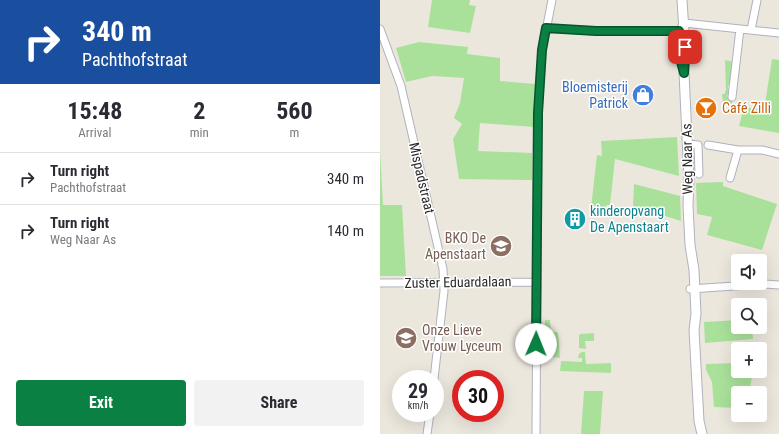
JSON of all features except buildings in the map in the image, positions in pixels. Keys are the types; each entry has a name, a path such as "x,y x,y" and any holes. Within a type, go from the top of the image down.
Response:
{"main road":[{"name":"Weg Naar As","path":"678,0 680,58 684,73"},
{"name":"Weg Naar As","path":"682,0 689,179 688,206 690,245 688,260 692,289 691,315 694,330 699,421 698,434"},
{"name":"Weg Naar As","path":"699,421 702,434"}],"street":[{"path":"536,434 538,113 542,50 552,0"},
{"path":"751,30 757,0"},
{"path":"546,28 596,31 679,31 684,22 779,33"},
{"name":"Mispadstraat","path":"380,29 401,86 442,269 444,283 435,370"},
{"path":"732,97 740,29"},
{"path":"688,144 698,145 698,174"},
{"path":"708,144 738,150 762,150 779,154"},
{"path":"730,178 738,150"},
{"name":"Zuster Eduardalaan","path":"380,283 537,282"},
{"path":"692,289 765,284 779,285"},
{"path":"428,434 429,422"}],"green space":[{"path":"432,0 470,0 469,5 476,6 470,33 428,27"},
{"path":"419,42 468,47 467,54 500,58 500,81 535,84 534,127 480,123 478,151 532,153 532,180 459,179 453,139 462,124 454,118 460,103 464,78 432,76 406,82 396,48"},
{"path":"772,59 779,60 779,133 739,126 744,107 764,110"},
{"path":"725,60 734,62 731,85 728,85 730,95 727,95 727,97 733,98 732,104 723,102 722,94 725,94 726,91"},
{"path":"677,137 679,176 615,159 610,205 607,205 602,211 591,208 597,155 602,156 601,141"},
{"path":"380,150 383,205 402,205 406,276 380,276"},
{"path":"723,182 723,186 777,204 762,250 707,235 712,217 697,214 696,183"},
{"path":"634,184 680,196 681,221 633,206"},
{"path":"545,320 550,320 551,332 558,332 560,358 544,356"},
{"path":"731,320 731,334 753,334 753,339 705,343 704,322"},
{"path":"594,333 594,341 585,341 586,349 579,348 579,335"},
{"path":"585,352 586,364 611,363 611,373 560,371 561,361 582,362 582,358 578,358 579,354"},
{"path":"731,363 731,378 752,378 750,386 731,386 731,408 714,407 712,382 706,370 706,364"},
{"path":"584,391 603,391 600,434 581,434"}],"place":[{"name":"Bloemisterij Patrick","path":"643,95"},
{"name":"Café Zilli","path":"706,108"},
{"name":"kinderopvang De Apenstaart","path":"575,219"},
{"name":"BKO De Apenstaart","path":"501,246"},
{"name":"Onze Lieve Vrouw Lyceum","path":"406,338"}],"route":[{"path":"536,344 538,267 538,113 542,50 544,47 546,28 596,31 679,31 680,58 684,73 685,47"}]}
